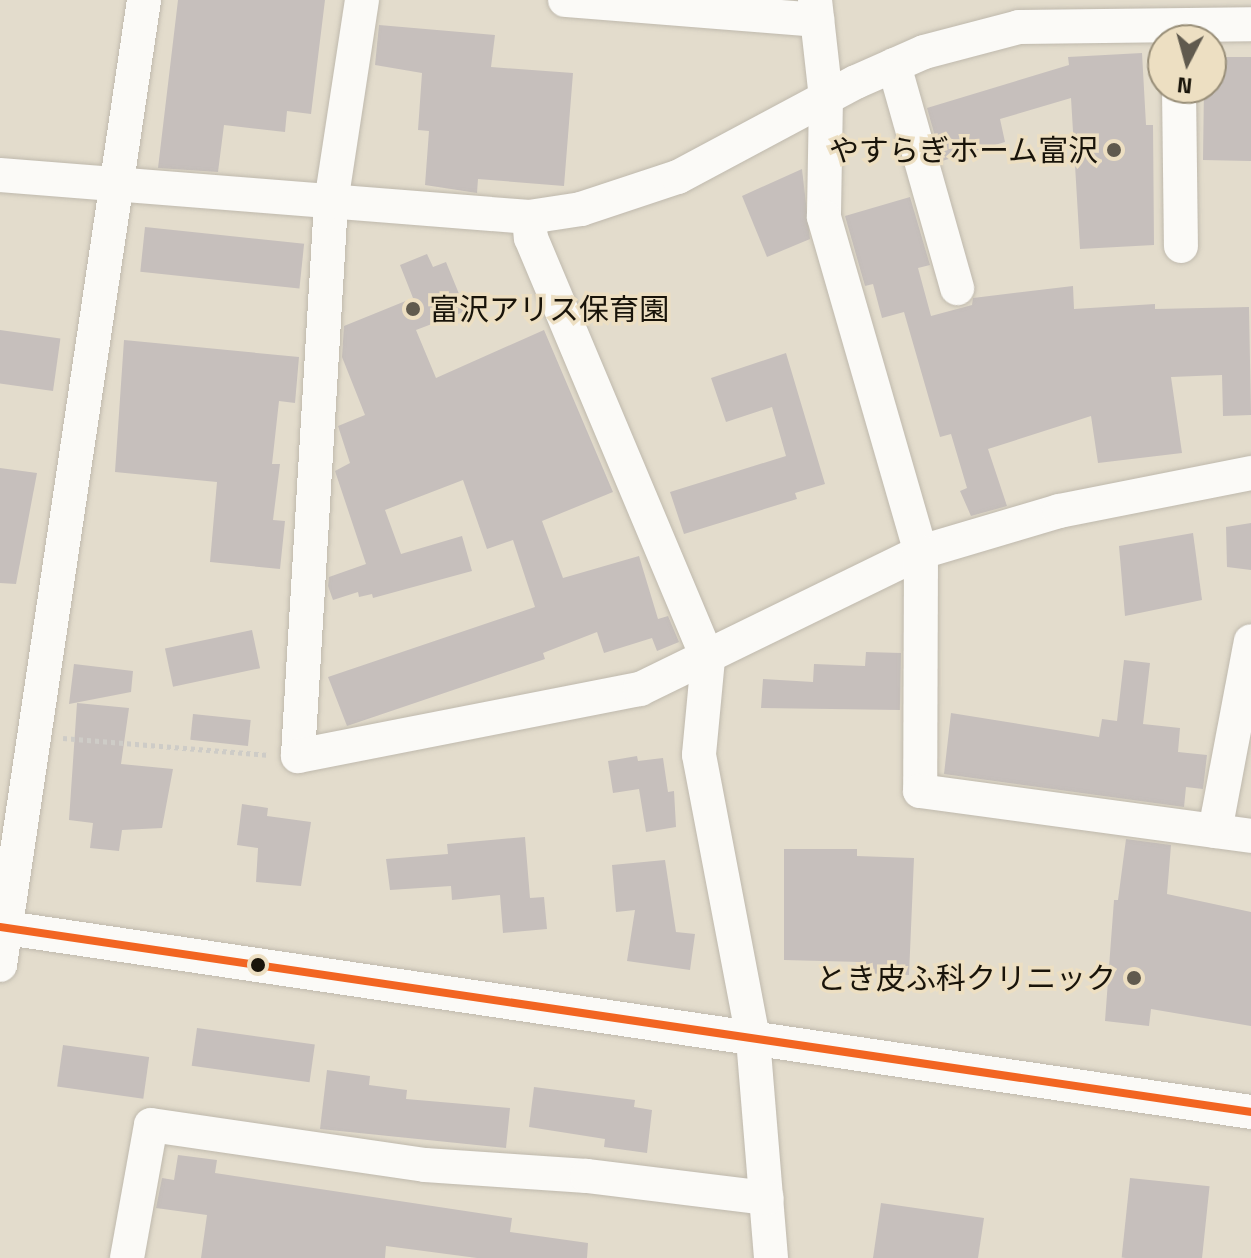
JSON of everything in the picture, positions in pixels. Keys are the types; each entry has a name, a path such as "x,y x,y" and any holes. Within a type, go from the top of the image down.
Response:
{"street":[{"path":"0,965 3,927 144,0"},
{"path":"362,0 331,203 298,756 640,689 708,659 921,552 1059,511 1251,473"},
{"path":"565,0 816,10 826,98 824,217 921,552 920,791 1089,822 1251,836"},
{"path":"1227,27 1251,24"},
{"path":"0,175 529,217 581,209 678,177 894,65 1019,27 1147,32"},
{"path":"894,65 957,288"},
{"path":"1179,104 1181,246"},
{"path":"529,217 531,238 708,659 699,755 753,1039 771,1258"},
{"path":"1215,831 1251,641"},
{"path":"3,927 1251,1112"},
{"path":"127,1258 151,1125 425,1165 587,1176 767,1198"}],"path":[{"path":"52,737 172,751 298,756"}],"building":[{"path":"178,0 325,0 311,114 287,111 285,132 224,125 218,172 158,168"},
{"path":"379,25 495,35 491,67 573,73 564,186 478,179 477,193 425,185 429,131 418,130 422,73 375,65"},
{"name":"やすらぎホーム富沢","path":"1142,53 1146,125 1153,125 1154,245 1080,249 1071,98 1000,119 1005,142 942,161 927,108 1069,65 1068,57"},
{"path":"1227,57 1251,57 1251,161 1203,160 1204,104 1227,104"},
{"path":"802,169 810,239 767,257 742,196"},
{"path":"910,197 930,265 918,268 931,316 972,305 973,298 1073,286 1074,309 1155,304 1155,309 1249,307 1251,415 1223,416 1222,375 1171,377 1182,453 1098,463 1091,416 988,449 1007,506 971,516 960,491 967,488 951,434 940,437 904,312 882,318 873,284 865,286 845,216"},
{"path":"145,227 304,244 299,288 140,272"},
{"path":"427,254 433,267 446,262 466,311 416,330 436,378 544,330 613,492 542,521 563,578 639,556 658,619 668,616 679,642 657,651 652,638 604,653 597,632 543,653 545,659 347,726 328,677 535,607 513,540 487,549 463,480 385,510 401,554 462,536 472,571 373,598 372,594 359,597 358,592 333,600 328,586 329,577 366,564 335,471 350,463 338,426 365,415 342,357 344,326 413,298 400,265"},
{"path":"0,330 60,338 53,391 0,384"},
{"path":"124,340 299,357 295,403 279,401 272,464 280,464 273,520 285,521 280,569 210,562 217,482 115,472"},
{"path":"786,353 825,484 795,493 797,499 684,534 670,492 786,456 772,407 726,422 711,378"},
{"path":"0,468 37,473 16,584 0,583"},
{"path":"1251,523 1251,570 1227,567 1226,527"},
{"path":"1193,533 1202,600 1125,616 1119,546"},
{"path":"252,630 260,668 173,687 165,649"},
{"path":"866,652 901,653 900,710 761,708 763,679 813,682 814,664 865,666"},
{"path":"1124,660 1150,663 1143,724 1180,728 1178,752 1207,755 1203,789 1186,787 1184,807 944,774 951,713 1099,737 1102,719 1117,721"},
{"path":"74,664 133,671 131,692 69,704"},
{"path":"77,703 129,708 121,764 173,769 162,828 122,830 119,851 90,848 93,823 69,820"},
{"path":"193,714 251,720 248,746 190,740"},
{"path":"637,756 638,761 663,758 668,792 674,791 676,827 646,832 639,789 613,793 608,761"},
{"path":"242,804 268,808 267,816 311,822 301,886 256,882 258,848 237,845"},
{"path":"525,837 530,898 544,897 547,929 503,933 500,895 452,900 451,886 390,890 386,859 448,854 447,844"},
{"path":"1126,839 1171,845 1167,894 1251,912 1251,1026 1151,1009 1149,1026 1105,1021 1114,900 1118,900"},
{"path":"784,849 857,849 857,856 914,858 909,975 861,973 861,962 784,960"},
{"path":"665,860 676,932 695,934 690,970 627,961 635,910 616,912 612,865"},
{"path":"197,1028 315,1045 310,1082 192,1066"},
{"path":"63,1045 149,1057 143,1099 57,1087"},
{"path":"327,1070 370,1076 369,1085 407,1090 406,1099 510,1108 506,1148 320,1129"},
{"path":"534,1087 635,1100 634,1107 652,1110 647,1153 604,1147 605,1139 529,1127"},
{"path":"178,1155 217,1160 215,1173 512,1218 510,1232 588,1243 587,1258 477,1258 386,1246 385,1258 201,1258 207,1215 156,1208 162,1178 174,1180"},
{"path":"1130,1178 1210,1186 1202,1258 1122,1258"},
{"path":"881,1203 984,1218 978,1258 873,1258"}],"transit line":[{"path":"0,927 1251,1112"}],"place":[{"name":"やすらぎホーム富沢","path":"1114,150"},
{"name":"富沢アリス保育園","path":"413,309"},
{"name":"とき皮ふ科クリニック","path":"1134,978"}]}
